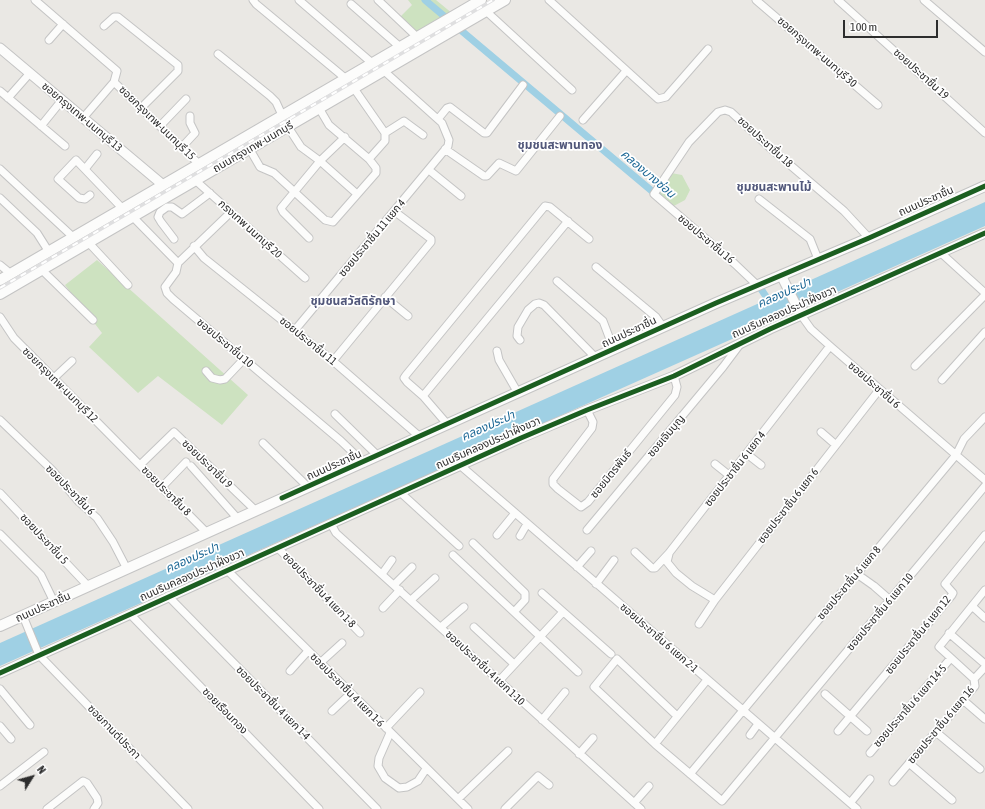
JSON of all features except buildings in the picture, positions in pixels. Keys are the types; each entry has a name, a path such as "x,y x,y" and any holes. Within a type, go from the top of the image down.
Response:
{"main road":[{"name":"ถนนกรุงเทพ-นนทบุรี","path":"0,280 481,0"},
{"name":"ถนนกรุงเทพ-นนทบุรี","path":"0,294 249,148 288,127 353,87 505,0"},
{"path":"345,78 353,87"},
{"path":"163,185 170,194"},
{"name":"ถนนประชาชื่น","path":"0,626 757,285 869,238 985,186"}],"street":[{"path":"35,0 117,71 114,82 83,118"},
{"path":"253,0 345,78"},
{"path":"298,0 372,63"},
{"path":"378,0 418,37"},
{"path":"549,0 658,99 663,99 708,49"},
{"name":"ซอยกรุงเทพ-นนทบุรี 30","path":"756,0 878,105"},
{"name":"ซอยประชาชื่น 19","path":"838,0 985,133"},
{"path":"924,0 985,52"},
{"path":"351,4 400,47"},
{"path":"486,11 572,90"},
{"path":"104,26 114,17 118,17 178,65 178,70 141,108"},
{"path":"49,40 63,24"},
{"name":"ซอยกรุงเทพ-นนทบุรี 13","path":"0,48 163,185"},
{"path":"218,54 270,96 276,102 282,115"},
{"path":"383,70 442,123 450,140 446,147 484,176 487,176 499,163 516,171 560,116"},
{"path":"583,120 626,71"},
{"path":"8,98 30,73"},
{"name":"ซอยกรุงเทพ-นนทบุรี 15","path":"114,82 199,164"},
{"path":"438,119 446,108 450,107 484,133 487,133 523,85"},
{"path":"353,87 385,132 385,141 369,159"},
{"path":"0,91 65,146"},
{"path":"160,126 186,99"},
{"path":"41,126 62,100"},
{"path":"249,148 260,167 274,173 328,222 333,222 376,173 375,164 329,125 319,108"},
{"name":"ซอยประชาชื่น 16","path":"731,112 725,110 718,112 689,142 654,194 757,285"},
{"name":"ซอยประชาชื่น 18","path":"731,112 844,211 869,238"},
{"path":"182,147 195,133 190,123 190,116"},
{"path":"385,132 404,121 422,135"},
{"path":"288,127 301,147 320,161 357,194"},
{"path":"309,238 283,212 281,208 320,161 345,137"},
{"name":"ซอยประชาชื่น 11 แยก 4","path":"295,330 429,170 446,147"},
{"path":"84,169 97,154"},
{"path":"90,196 85,199 79,198 58,179 76,160 122,208"},
{"path":"0,169 73,237"},
{"path":"429,170 461,196"},
{"name":"กรงเทพ นนทบุรี 20","path":"195,180 305,278"},
{"path":"174,239 160,222 158,217 160,212 167,207 172,207 182,214 210,193"},
{"path":"0,198 37,233 49,252"},
{"path":"759,199 810,239 818,259"},
{"path":"448,424 423,396 407,382 404,378 406,375 543,208 548,205 590,239"},
{"path":"333,361 431,242 431,239 394,211"},
{"name":"ซอยประชาชื่น 10","path":"232,212 194,246 178,263 176,272 165,288 173,300 342,441 364,463"},
{"path":"132,216 178,263"},
{"path":"423,396 568,221"},
{"name":"ถนนริมคลองประปาฝั่งขวา","path":"0,673 38,653 130,614 587,410 674,376 799,313 985,233"},
{"path":"88,242 128,285"},
{"name":"ซอยประชาชื่น 11","path":"194,246 204,258 333,361 420,437"},
{"path":"915,366 985,294 941,253"},
{"path":"0,264 11,274"},
{"path":"596,267 656,318 663,327"},
{"path":"41,270 93,320"},
{"name":"ซอยประชาชื่น 6","path":"781,275 799,313 811,329 879,390 985,480"},
{"path":"557,281 603,321 614,350"},
{"path":"386,297 408,316"},
{"path":"520,340 517,336 518,327 528,310 535,304 539,303 544,305 596,358"},
{"name":"ซอยกรุงเทพ-นนทบุรี 12","path":"0,317 14,338 124,449"},
{"path":"942,380 985,332"},
{"name":"ซอยเจิมบุญ","path":"587,530 743,341"},
{"name":"ซอยประชาชื่น 6 แยก 4","path":"635,552 652,568 655,568 669,553 730,476 830,346"},
{"path":"497,351 499,360 518,393"},
{"path":"206,371 212,378 220,380 225,378 244,359"},
{"path":"54,378 72,361"},
{"name":"ซอยมิตรพันธ์","path":"587,410 593,422 592,428 553,480 553,484 558,489 582,507 588,502 675,395 677,387 674,376"},
{"name":"ซอยประชาชื่น 6 แยก 6","path":"699,624 879,390"},
{"path":"334,414 378,456"},
{"name":"ซอยประชาชื่น 6 แยก 8","path":"690,774 956,455 964,439 985,416"},
{"name":"ซอยประชาชื่น 6","path":"0,420 52,470 79,502 97,518 113,542 127,569"},
{"name":"ซอยประชาชื่น 9","path":"140,465 174,432 256,511"},
{"path":"821,432 836,445"},
{"path":"263,443 308,487"},
{"name":"ซอยประชาชื่น 8","path":"124,449 207,533"},
{"path":"747,454 761,465"},
{"path":"162,487 188,464 238,519"},
{"path":"715,464 730,476"},
{"name":"ซอยประชาชื่น 6 แยก 2-1","path":"461,466 857,809"},
{"name":"ซอยประชาชื่น 6 แยก 10","path":"690,774 722,801 985,486"},
{"name":"ซอยประชาชื่น 5","path":"0,493 88,586"},
{"path":"401,493 459,546"},
{"path":"497,535 515,513"},
{"name":"ซอยประชาชื่น 4 แยก 1-10","path":"331,524 336,533 641,809"},
{"path":"520,536 527,524"},
{"path":"0,534 41,575 54,602"},
{"name":"ซอยประชาชื่น 6 แยก 12","path":"851,716 952,595 953,593 945,584 985,535"},
{"path":"473,543 525,593 525,600 514,612"},
{"name":"ซอยประชาชื่น 4 แยก 1-8","path":"278,548 360,633"},
{"path":"576,567 591,551"},
{"path":"669,553 667,562 676,573 692,586 716,600"},
{"path":"453,555 578,672"},
{"path":"382,574 392,560"},
{"path":"596,584 614,560"},
{"path":"394,585 412,567"},
{"name":"ซอยประชาชื่น 4 แยก 1-6","path":"227,570 350,694 468,809"},
{"path":"857,574 890,600"},
{"path":"411,600 435,578"},
{"path":"383,608 400,590"},
{"path":"974,679 938,648 985,590"},
{"path":"542,593 614,656 678,716"},
{"name":"ซอยประชาชื่น 4 แยก 1-4","path":"168,596 377,809"},
{"path":"972,606 985,618"},
{"path":"441,627 464,607"},
{"path":"499,681 539,636 563,612"},
{"name":"ซอยเรือนทอง","path":"130,614 319,809"},
{"name":"ซอยกานต์ประภา","path":"23,616 38,653 188,809"},
{"path":"474,627 514,664"},
{"path":"949,633 985,665"},
{"path":"320,663 342,643"},
{"path":"290,671 308,652"},
{"path":"614,656 594,687 655,744 690,774"},
{"name":"ซอยประชาชื่น 6 แยก 14-5","path":"870,752 950,659"},
{"name":"ซอยประชาชื่น 6 แยก 16","path":"893,782 975,686 974,679 985,665"},
{"path":"655,744 707,680"},
{"path":"0,689 30,725"},
{"path":"420,692 388,730 378,766 385,778 399,788 407,787 418,781 426,769"},
{"path":"542,720 565,692"},
{"path":"332,711 350,694"},
{"path":"825,694 867,731"},
{"path":"963,700 985,719"},
{"path":"838,731 851,716"},
{"path":"750,735 758,724"},
{"path":"0,726 11,739"},
{"path":"936,732 980,769"},
{"path":"580,754 593,738"},
{"path":"458,799 508,751"},
{"path":"0,786 44,752"},
{"path":"909,763 952,800"},
{"path":"505,809 538,776 549,785"},
{"path":"850,803 870,779"},
{"path":"47,809 82,781 86,783 98,801 97,806 94,809"},
{"path":"634,803 649,786"}],"green space":[{"path":"408,0 436,0 453,14 417,32 400,17 412,5"},
{"path":"671,173 682,175 690,190 685,200 672,207 656,192"},
{"path":"97,260 248,395 222,425 158,376 138,393 89,347 102,333 65,285"}],"water":[{"name":"คลองประปา","path":"985,202 985,226 0,666 0,643"}],"waterway":[{"name":"คลองบางซ่อน","path":"425,0 659,197"},
{"name":"คลองบางซ่อน","path":"757,283 773,307"}],"railway":[{"path":"0,288 493,0"}],"cycle path":[{"path":"282,498 716,303 869,238 985,186"},
{"path":"0,673 521,438 674,376 770,329 985,233"}],"district":[{"name":"ชุมชนสะพานทอง","path":"560,145"},
{"name":"ชุมชนสะพานไม้","path":"774,187"},
{"name":"ชุมชนสวัสดิรักษา","path":"353,301"}]}
